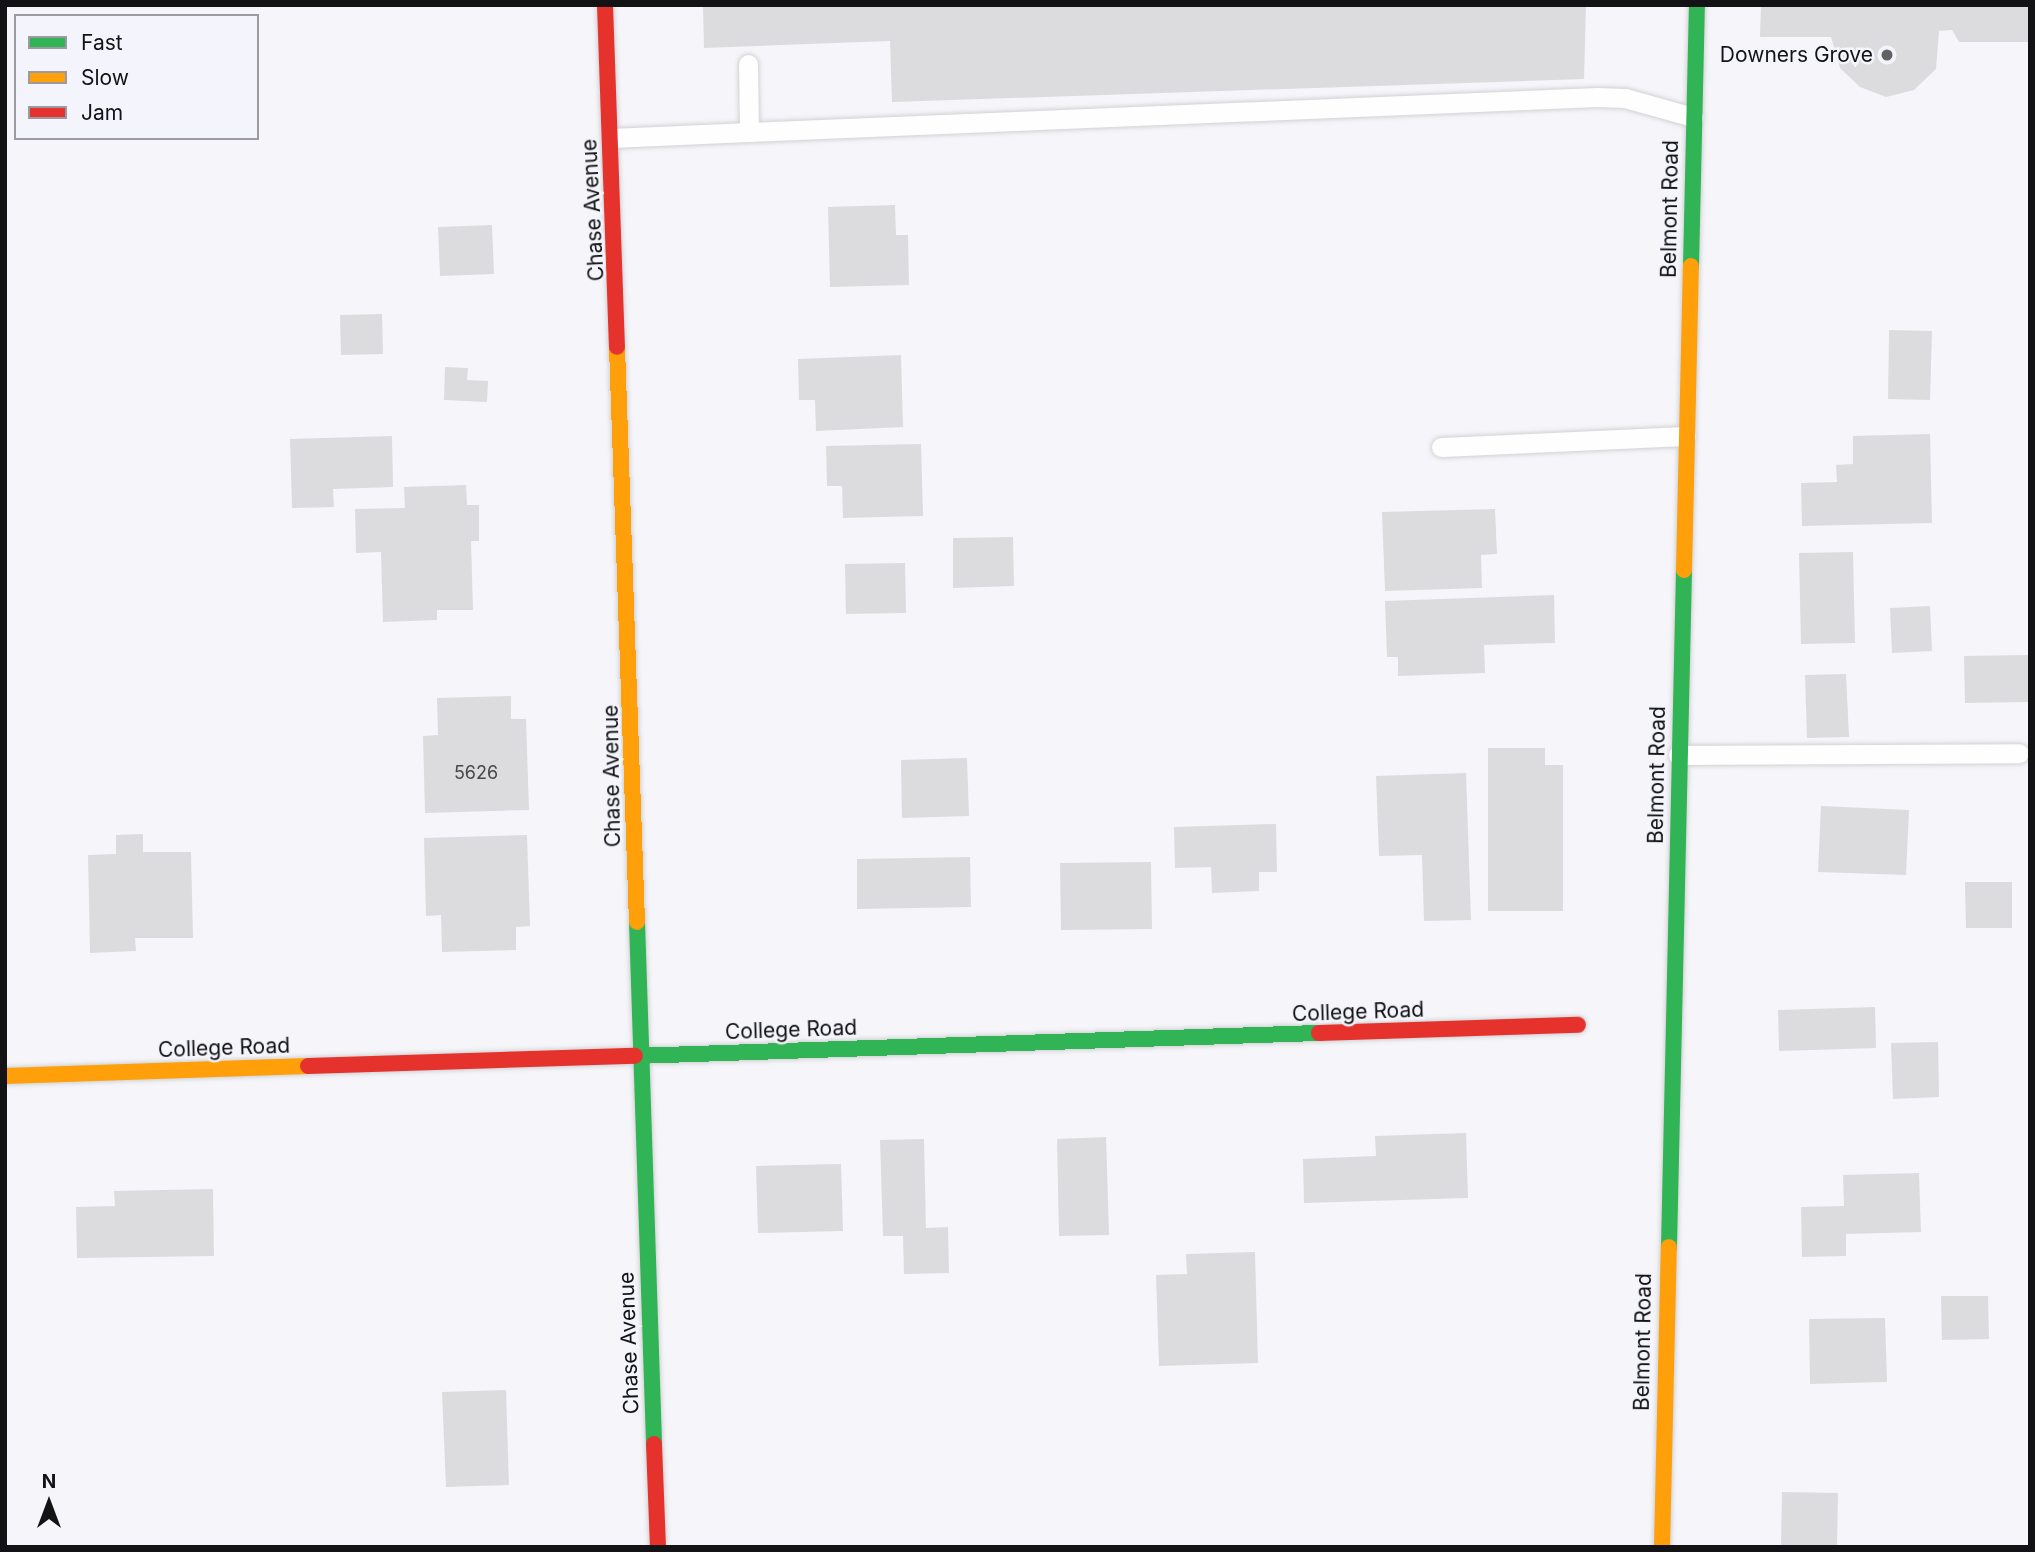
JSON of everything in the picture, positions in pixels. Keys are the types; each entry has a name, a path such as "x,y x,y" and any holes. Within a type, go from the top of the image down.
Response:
{"street":[{"name":"Chase Avenue","path":"606,5 639,1056 658,1547"},
{"name":"Belmont Road","path":"1662,1547 1697,5"},
{"name":"College Road","path":"5,1076 1578,1025"}],"lane":[{"path":"748,64 749,132"},
{"path":"611,138 1597,97 1625,98 1693,117"},
{"path":"1441,447 1686,436"},
{"path":"1678,755 2019,753"}],"building":[{"path":"703,5 1586,5 1584,79 892,102 890,41 704,48"},
{"name":"Downers Grove","path":"1761,5 2030,5 2030,42 1959,42 1952,30 1939,31 1936,69 1914,90 1886,97 1860,87 1840,68 1831,37 1760,37"},
{"path":"895,205 896,235 908,235 909,285 830,287 828,207"},
{"path":"492,225 494,274 440,276 438,227"},
{"path":"382,314 383,354 341,355 340,315"},
{"path":"1889,330 1932,331 1930,400 1888,399"},
{"path":"901,355 903,427 816,431 815,400 799,400 798,359"},
{"path":"445,367 468,368 467,380 488,381 487,402 444,400"},
{"path":"1930,434 1932,523 1802,526 1801,483 1837,482 1836,465 1853,464 1853,436"},
{"path":"392,436 393,487 333,489 334,507 292,508 290,439"},
{"path":"921,444 923,516 843,518 842,486 827,486 826,446"},
{"path":"466,485 467,505 479,505 479,541 471,541 473,610 437,610 437,620 383,622 381,552 356,553 355,509 405,508 404,487"},
{"path":"1495,509 1497,554 1481,555 1482,588 1385,591 1382,512"},
{"path":"1013,537 1014,586 953,588 953,538"},
{"path":"1853,552 1855,643 1801,644 1799,553"},
{"path":"905,563 906,613 846,614 845,564"},
{"path":"1554,595 1555,643 1484,645 1485,673 1398,676 1398,657 1387,657 1385,601"},
{"path":"1930,606 1932,651 1892,653 1890,608"},
{"path":"2028,655 2028,702 1965,703 1964,656"},
{"path":"1846,674 1849,737 1807,738 1805,675"},
{"path":"511,696 511,719 526,719 529,810 425,813 423,736 438,735 437,698"},
{"path":"1488,748 1545,748 1545,765 1563,765 1563,911 1488,911"},
{"path":"967,758 969,816 902,818 901,760"},
{"path":"1466,773 1471,920 1424,921 1422,855 1379,856 1376,776"},
{"path":"1821,806 1909,810 1906,875 1818,872"},
{"path":"1276,824 1277,872 1259,872 1259,891 1212,893 1211,867 1175,868 1174,827"},
{"path":"143,834 143,852 191,852 193,938 135,938 136,951 90,953 88,855 116,854 116,835"},
{"path":"527,835 530,926 516,927 516,950 442,952 441,915 426,916 424,838"},
{"path":"970,857 971,907 857,909 857,859"},
{"path":"1151,862 1152,929 1061,930 1060,863"},
{"path":"1965,882 2012,882 2012,928 1966,928"},
{"path":"1875,1007 1876,1048 1779,1051 1778,1010"},
{"path":"1938,1042 1939,1097 1893,1099 1891,1043"},
{"path":"1466,1133 1468,1198 1304,1203 1303,1159 1376,1156 1375,1136"},
{"path":"1106,1137 1109,1235 1059,1236 1057,1139"},
{"path":"924,1139 926,1228 948,1227 949,1273 904,1274 903,1236 883,1236 880,1140"},
{"path":"841,1164 843,1231 758,1233 756,1166"},
{"path":"1919,1173 1921,1232 1846,1234 1846,1256 1802,1257 1801,1207 1844,1206 1843,1175"},
{"path":"213,1189 214,1256 77,1258 76,1207 115,1206 114,1191"},
{"path":"1255,1252 1258,1363 1159,1366 1156,1275 1187,1274 1186,1254"},
{"path":"1941,1296 1988,1296 1989,1339 1942,1340"},
{"path":"1885,1318 1887,1382 1810,1384 1809,1319"},
{"path":"506,1390 509,1485 446,1487 442,1392"},
{"path":"1782,1492 1838,1493 1837,1547 1781,1547"}],"traffic: fast":[{"path":"1691,266 1697,5"},
{"path":"1669,1247 1684,570"},
{"path":"637,922 654,1444"},
{"path":"635,1056 1319,1033"}],"traffic: slow":[{"path":"1684,570 1691,266"},
{"path":"617,347 637,922"},
{"path":"5,1076 308,1066"},
{"path":"1662,1547 1669,1247"}],"traffic: jam":[{"path":"605,5 617,347"},
{"path":"1319,1033 1578,1025"},
{"path":"308,1066 635,1056"},
{"path":"654,1444 658,1547"}],"place":[{"name":"Downers Grove","path":"1887,55"}]}
